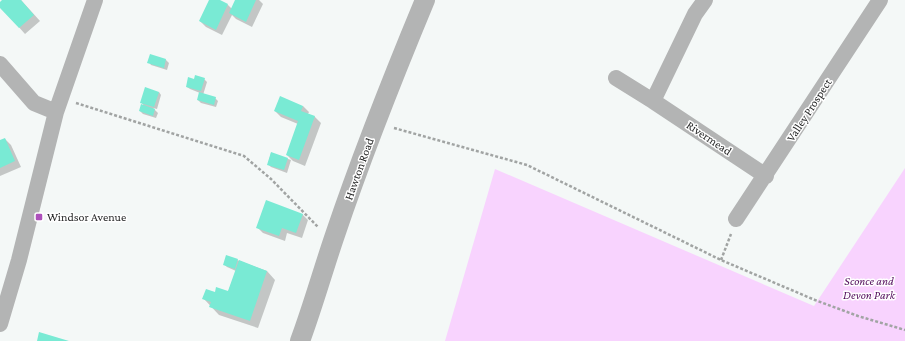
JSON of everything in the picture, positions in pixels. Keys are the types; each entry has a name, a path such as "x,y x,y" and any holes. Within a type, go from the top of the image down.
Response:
{"street":[{"path":"0,324 58,105 95,0"},
{"name":"Hawton Road","path":"300,341 335,235 376,123 425,0"},
{"path":"653,101 695,14 705,0"},
{"name":"Valley Prospect","path":"736,219 766,176 880,0"},
{"path":"0,64 34,102 58,105"},
{"name":"Rivermead","path":"616,78 766,176"}],"path":[{"path":"58,105 244,156 271,179 321,230 335,235"},
{"path":"376,123 527,165 721,260 815,300 858,316 905,330"},
{"path":"721,260 736,219"}],"green space":[{"name":"Sconce and Devon Park","path":"905,168 905,341 445,341 495,169 814,306"}],"building":[{"path":"2,0 21,0 34,15 19,28 0,8 0,2"},
{"path":"209,0 220,0 228,4 216,30 199,21"},
{"path":"235,0 256,0 246,22 229,13"},
{"path":"150,54 166,59 164,68 147,63"},
{"path":"195,75 205,78 201,91 186,87 188,77 194,79"},
{"path":"145,87 159,92 154,107 140,103"},
{"path":"199,92 216,97 214,105 197,100"},
{"path":"280,96 303,106 301,111 315,116 299,160 286,155 298,121 274,111"},
{"path":"141,104 155,109 153,116 139,111"},
{"path":"5,138 15,161 0,168 0,140"},
{"path":"271,152 288,158 284,170 267,165"},
{"path":"266,200 303,214 296,233 282,228 279,236 256,228"},
{"path":"226,255 238,259 235,269 223,265"},
{"path":"239,260 267,271 250,321 209,307 211,302 202,299 206,289 215,292 216,287 228,291"},
{"path":"39,332 69,341 37,341"}],"place":[{"name":"Windsor Avenue","path":"39,217"}]}
